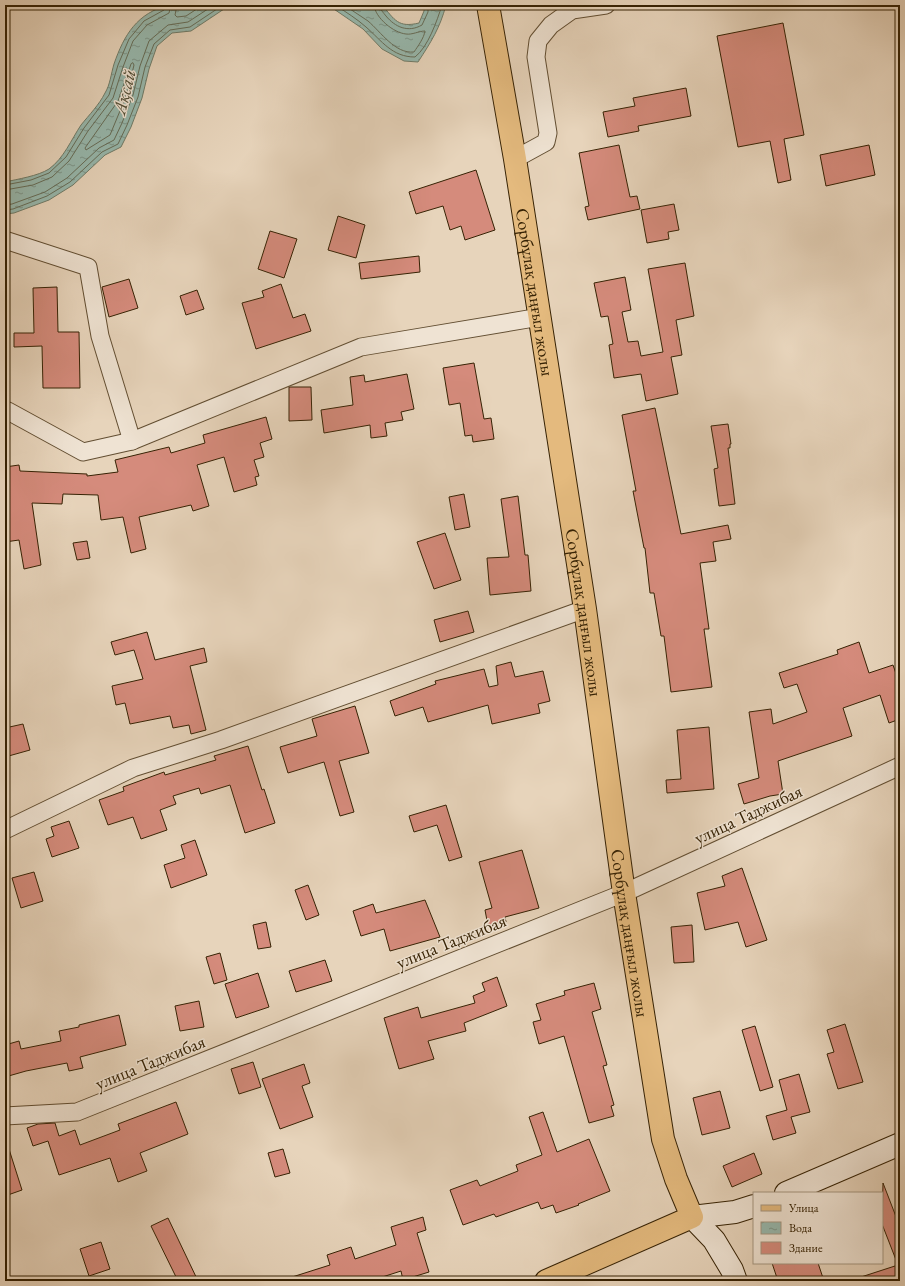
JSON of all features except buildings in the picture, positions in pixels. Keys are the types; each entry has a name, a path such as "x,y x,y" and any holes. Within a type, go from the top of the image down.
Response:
{"main road":[{"name":"Сорбұлақ даңғыл жолы","path":"490,15 515,159 585,609 624,893 663,1138 676,1180 692,1217"},
{"path":"546,1281 692,1217"}],"street":[{"path":"515,159 546,142 548,132 536,57 538,41 552,25 572,10 606,5"},
{"path":"5,240 88,267 100,336 132,441"},
{"path":"5,412 8,411 83,452 132,441 361,347 540,317"},
{"path":"5,830 132,768 221,740 585,609"},
{"name":"улица Таджибая","path":"5,1116 77,1112 624,893 900,766"},
{"path":"788,1192 900,1144"},
{"path":"692,1217 735,1212 753,1206"},
{"path":"692,1217 714,1240 732,1270 736,1281"}],"water":[{"name":"Ақсай","path":"169,5 230,5 191,31 172,33 157,46 149,69 142,98 131,127 121,147 105,155 73,185 49,200 14,213 5,214 5,182 39,174 49,169 59,160 81,125 103,97 118,53 127,35 140,20 148,14"},
{"path":"328,5 382,5 398,22 412,24 419,23 424,11 424,5 446,5 435,35 418,62 404,61 382,49 363,29"}]}
